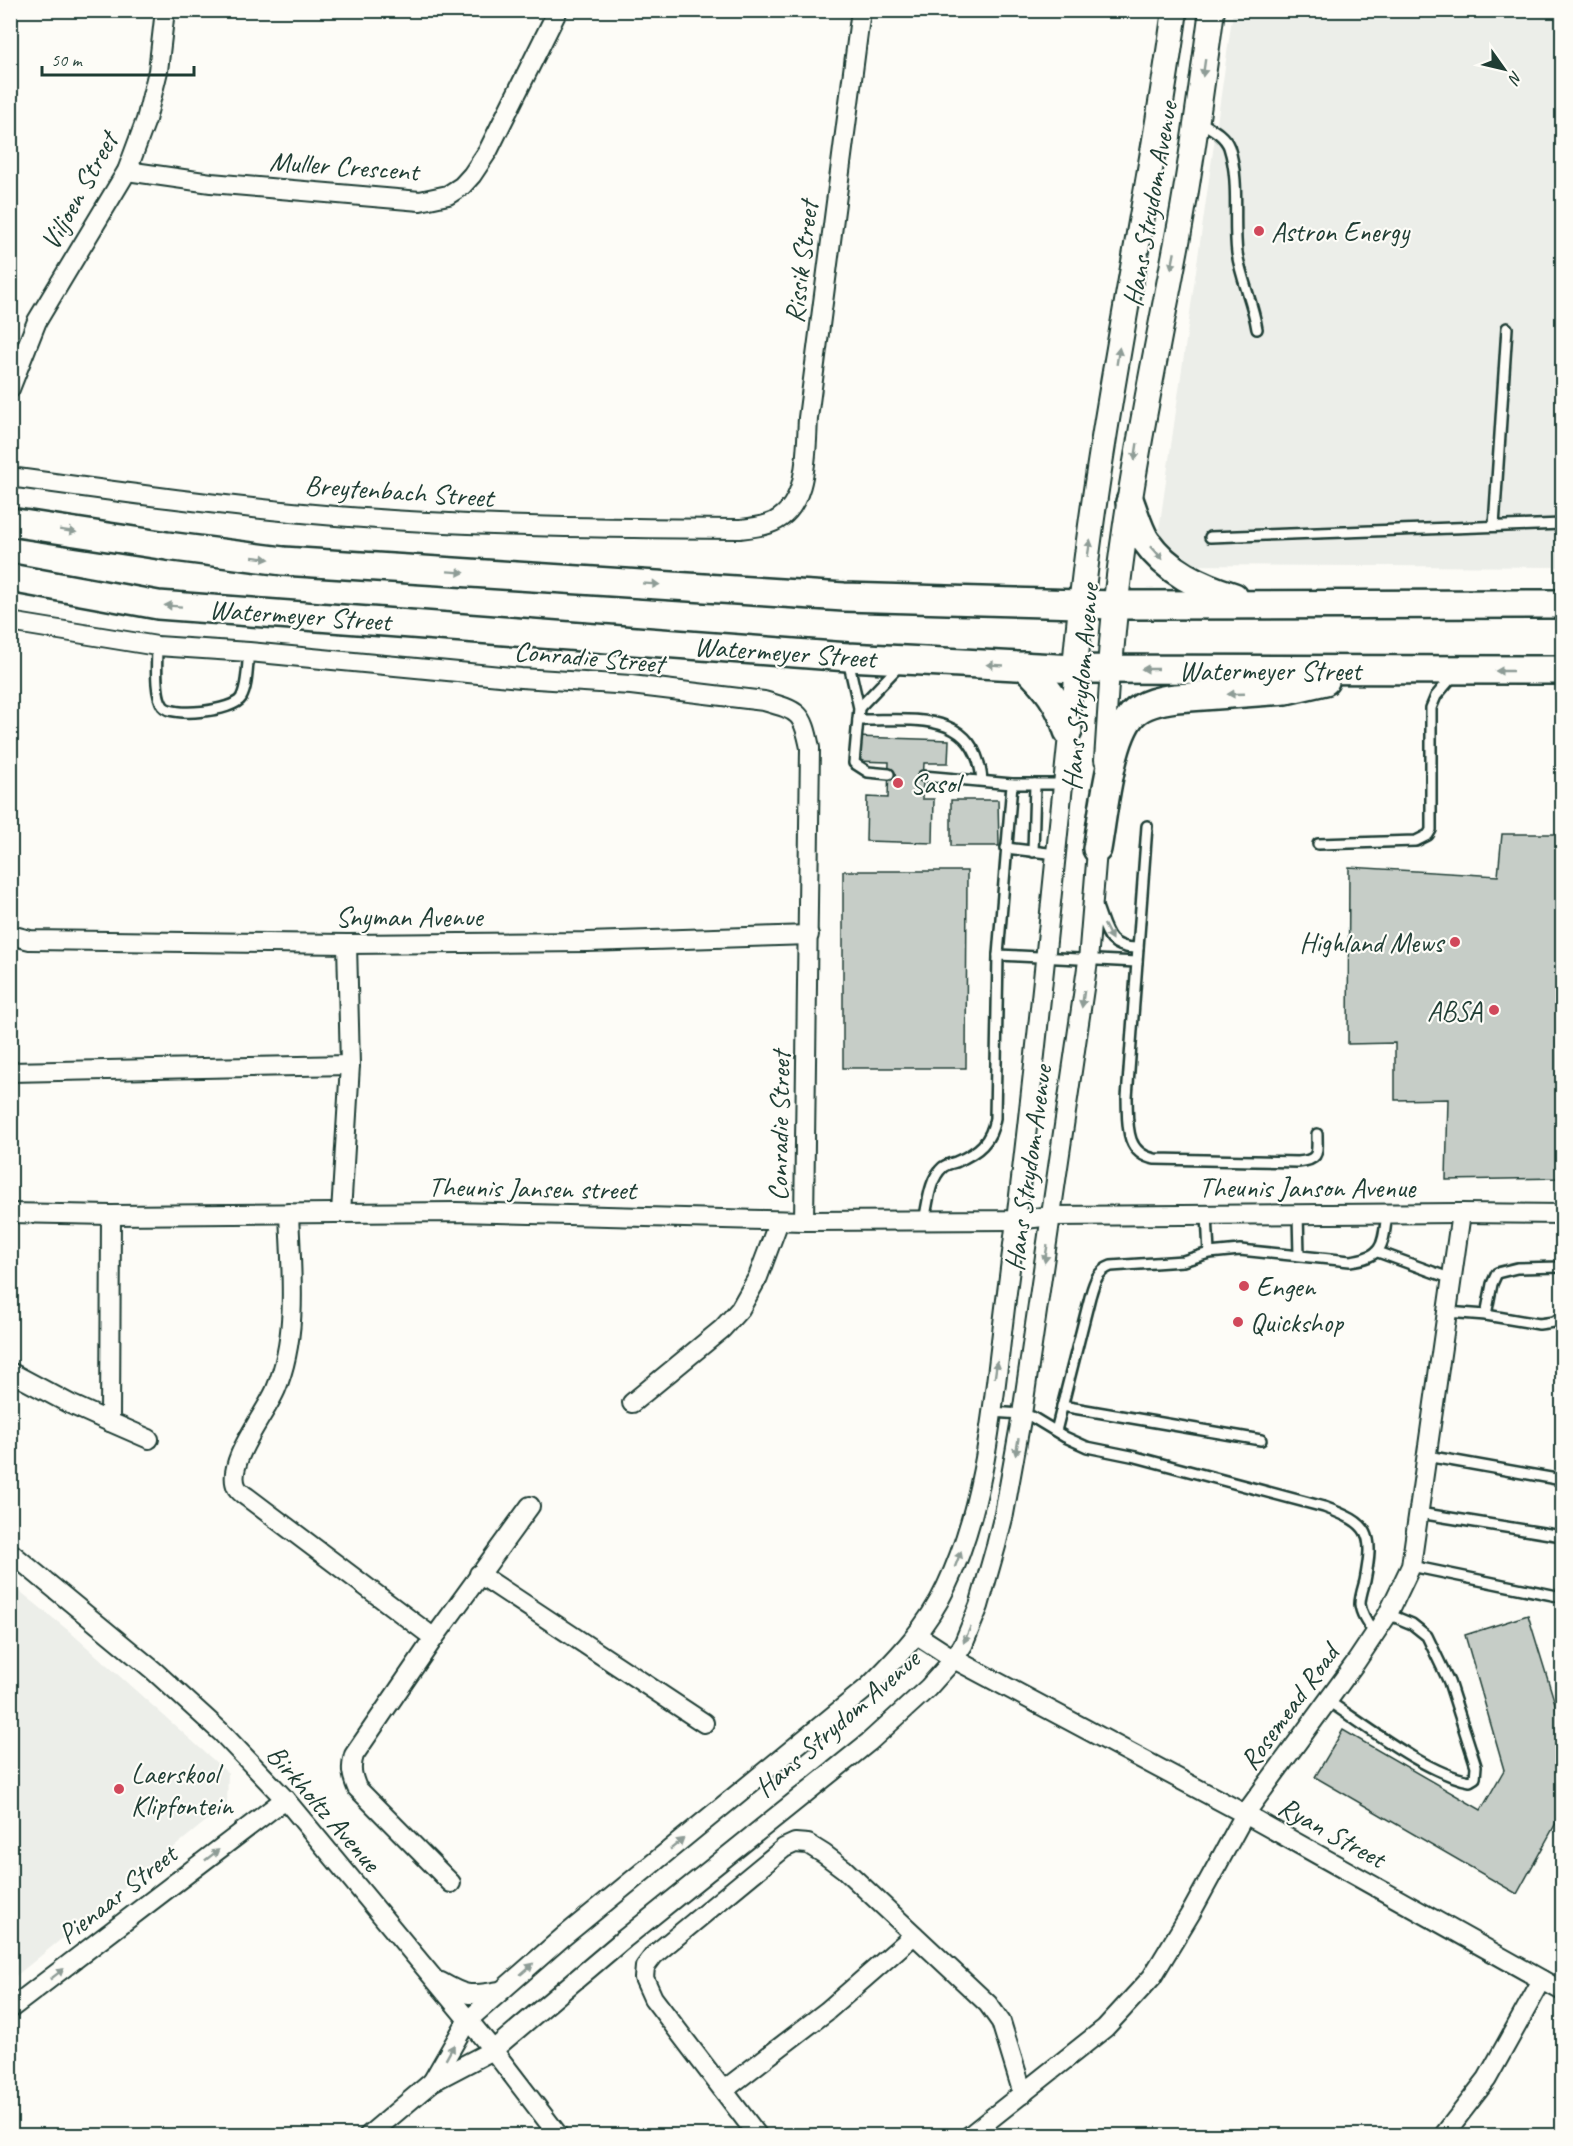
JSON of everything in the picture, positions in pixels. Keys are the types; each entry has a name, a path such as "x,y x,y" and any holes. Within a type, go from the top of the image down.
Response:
{"main road":[{"path":"1130,502 1145,539 1161,558 1185,577 1203,587 1255,604"},
{"name":"Watermeyer Street","path":"10,522 283,561 844,597 1114,605 1563,604"},
{"name":"Watermeyer Street","path":"10,578 158,605 848,657 1075,669 1563,670"},
{"path":"1025,666 1051,693 1068,731"},
{"path":"1097,849 1118,742 1132,715 1142,707 1158,700 1286,690 1376,670"}],"street":[{"name":"Viljoen Street","path":"10,389 37,321 127,171 146,120 158,70 165,10"},
{"name":"Muller Crescent","path":"127,171 211,183 420,201 448,195 462,186 488,151 558,10"},
{"name":"Rissik Street","path":"783,516 796,500 806,462 808,418 861,10"},
{"name":"Hans Strydom Avenue","path":"432,2082 467,2020 563,1937 868,1687 917,1635 946,1589 973,1516 991,1412 1016,1220 1056,854 1080,604 1122,330 1161,112 1175,10"},
{"name":"Hans Strydom Avenue","path":"368,2136 432,2082 492,2050 624,1939 869,1742 928,1688 954,1659 963,1646 979,1606 1005,1514 1052,1216 1088,961 1114,605 1137,448 1180,225 1212,10"},
{"name":"Breytenbach Street","path":"10,477 210,504 326,515 534,527 740,529 769,524 783,516"},
{"name":"Conradie Street","path":"10,622 157,646 249,652 521,678 631,685 764,701 797,713 805,724 810,748 804,1221"},
{"name":"Snyman Avenue","path":"10,935 30,940 347,944 587,942 809,935"},
{"path":"341,1213 350,1065 347,944"},
{"path":"10,1072 350,1065"},
{"name":"Theunis Jansen street","path":"10,1214 456,1212 779,1221 1016,1220 1052,1216"},
{"path":"289,1213 292,1311 288,1347 283,1373 271,1401 239,1455 234,1473 237,1487 247,1497 434,1638"},
{"name":"Rosemead Road","path":"969,2136 1105,2028 1152,1977 1192,1911 1245,1814 1388,1614 1411,1566 1461,1213"},
{"name":"Theunis Janson Avenue","path":"1052,1216 1563,1214"},
{"path":"110,1422 111,1215"},
{"path":"632,1403 722,1329 740,1309 758,1277 779,1221"},
{"path":"10,1372 70,1404 148,1439"},
{"path":"451,1883 357,1788 352,1776 351,1764 354,1755 434,1638 530,1506"},
{"name":"Birkholtz Avenue","path":"10,1552 153,1670 221,1732 285,1798 492,2050 559,2136"},
{"path":"479,1574 704,1723"},
{"name":"Ryan Street","path":"917,1635 954,1659 1245,1814 1563,1990"},
{"name":"Pienaar Street","path":"10,2009 285,1798"},
{"path":"758,2136 653,1998 645,1978 645,1967 654,1955 717,1901 784,1848 795,1843 808,1844 844,1869 988,2004 1001,2022 1023,2094"},
{"path":"724,2090 827,2011 914,1935"},
{"path":"431,1976 461,1994 472,1995 501,1991"},
{"path":"1443,2136 1487,2079 1542,1980"}],"lane":[{"path":"1197,119 1222,136 1229,146 1233,168 1237,253 1257,329"},
{"path":"1494,526 1507,328"},
{"path":"1210,537 1563,524"},
{"path":"157,646 159,700 167,710 174,712 209,711 240,700 243,694 249,652"},
{"path":"848,657 859,708 854,763 868,772 889,774"},
{"path":"859,708 904,660"},
{"path":"1318,844 1416,841 1428,835 1431,830 1431,708 1436,696 1449,678 1460,671"},
{"path":"858,720 935,721 949,727 963,736 977,753 982,780"},
{"path":"923,776 1012,784 1063,784"},
{"path":"924,1221 935,1179 944,1166 958,1161 983,1146 992,1133 995,1118 998,955 1012,784"},
{"path":"1033,852 1035,784"},
{"path":"1146,826 1127,1098 1128,1134 1132,1145 1146,1157 1155,1159 1311,1161 1316,1155 1317,1134"},
{"path":"1006,848 1056,854"},
{"path":"1093,896 1110,939 1121,947 1138,948"},
{"path":"998,955 1137,962"},
{"path":"1056,1431 1090,1297 1098,1275 1104,1269 1111,1266 1183,1262 1209,1253 1240,1250 1350,1262 1366,1259 1378,1251 1383,1243 1387,1213"},
{"path":"1298,1214 1299,1255"},
{"path":"1208,1215 1209,1253"},
{"path":"1378,1251 1452,1279"},
{"path":"1486,1315 1492,1284 1497,1273 1517,1268 1563,1267"},
{"path":"1447,1312 1486,1315 1539,1324 1554,1322 1563,1317"},
{"path":"1062,1406 1261,1440"},
{"path":"991,1412 1032,1417 1087,1447 1136,1457 1324,1507 1346,1515 1360,1525 1369,1538 1369,1555 1360,1604 1363,1616 1375,1634"},
{"path":"1427,1456 1563,1480"},
{"path":"1419,1513 1563,1536"},
{"path":"1411,1566 1563,1597"},
{"path":"1328,1701 1410,1755 1449,1776 1470,1781 1475,1778 1476,1766 1449,1682 1427,1636 1412,1624 1388,1614"}],"shaded area":[{"path":"1233,11 1562,11 1562,567 1154,565"},
{"name":"Laerskool Klipfontein","path":"11,1584 69,1631 228,1773 227,1804 11,1980"}],"building":[{"path":"856,737 949,740 948,763 924,763 922,799 934,799 933,843 866,841 867,797 888,798 889,762 855,761"},
{"path":"951,800 998,800 999,846 951,846"},
{"name":"Highland Mews","path":"1502,834 1562,834 1562,1178 1446,1180 1448,1099 1395,1100 1395,1043 1348,1044 1349,867 1498,876"},
{"path":"843,871 967,871 966,1068 843,1068"},
{"path":"1528,1615 1562,1726 1562,1812 1517,1894 1315,1777 1343,1730 1481,1810 1504,1770 1465,1635"}],"place":[{"name":"Astron Energy","path":"1259,231"},
{"name":"Sasol","path":"898,783"},
{"name":"Highland Mews","path":"1455,942"},
{"name":"ABSA","path":"1494,1010"},
{"name":"Engen","path":"1244,1286"},
{"name":"Quickshop","path":"1238,1322"},
{"name":"Laerskool Klipfontein","path":"119,1789"}]}
